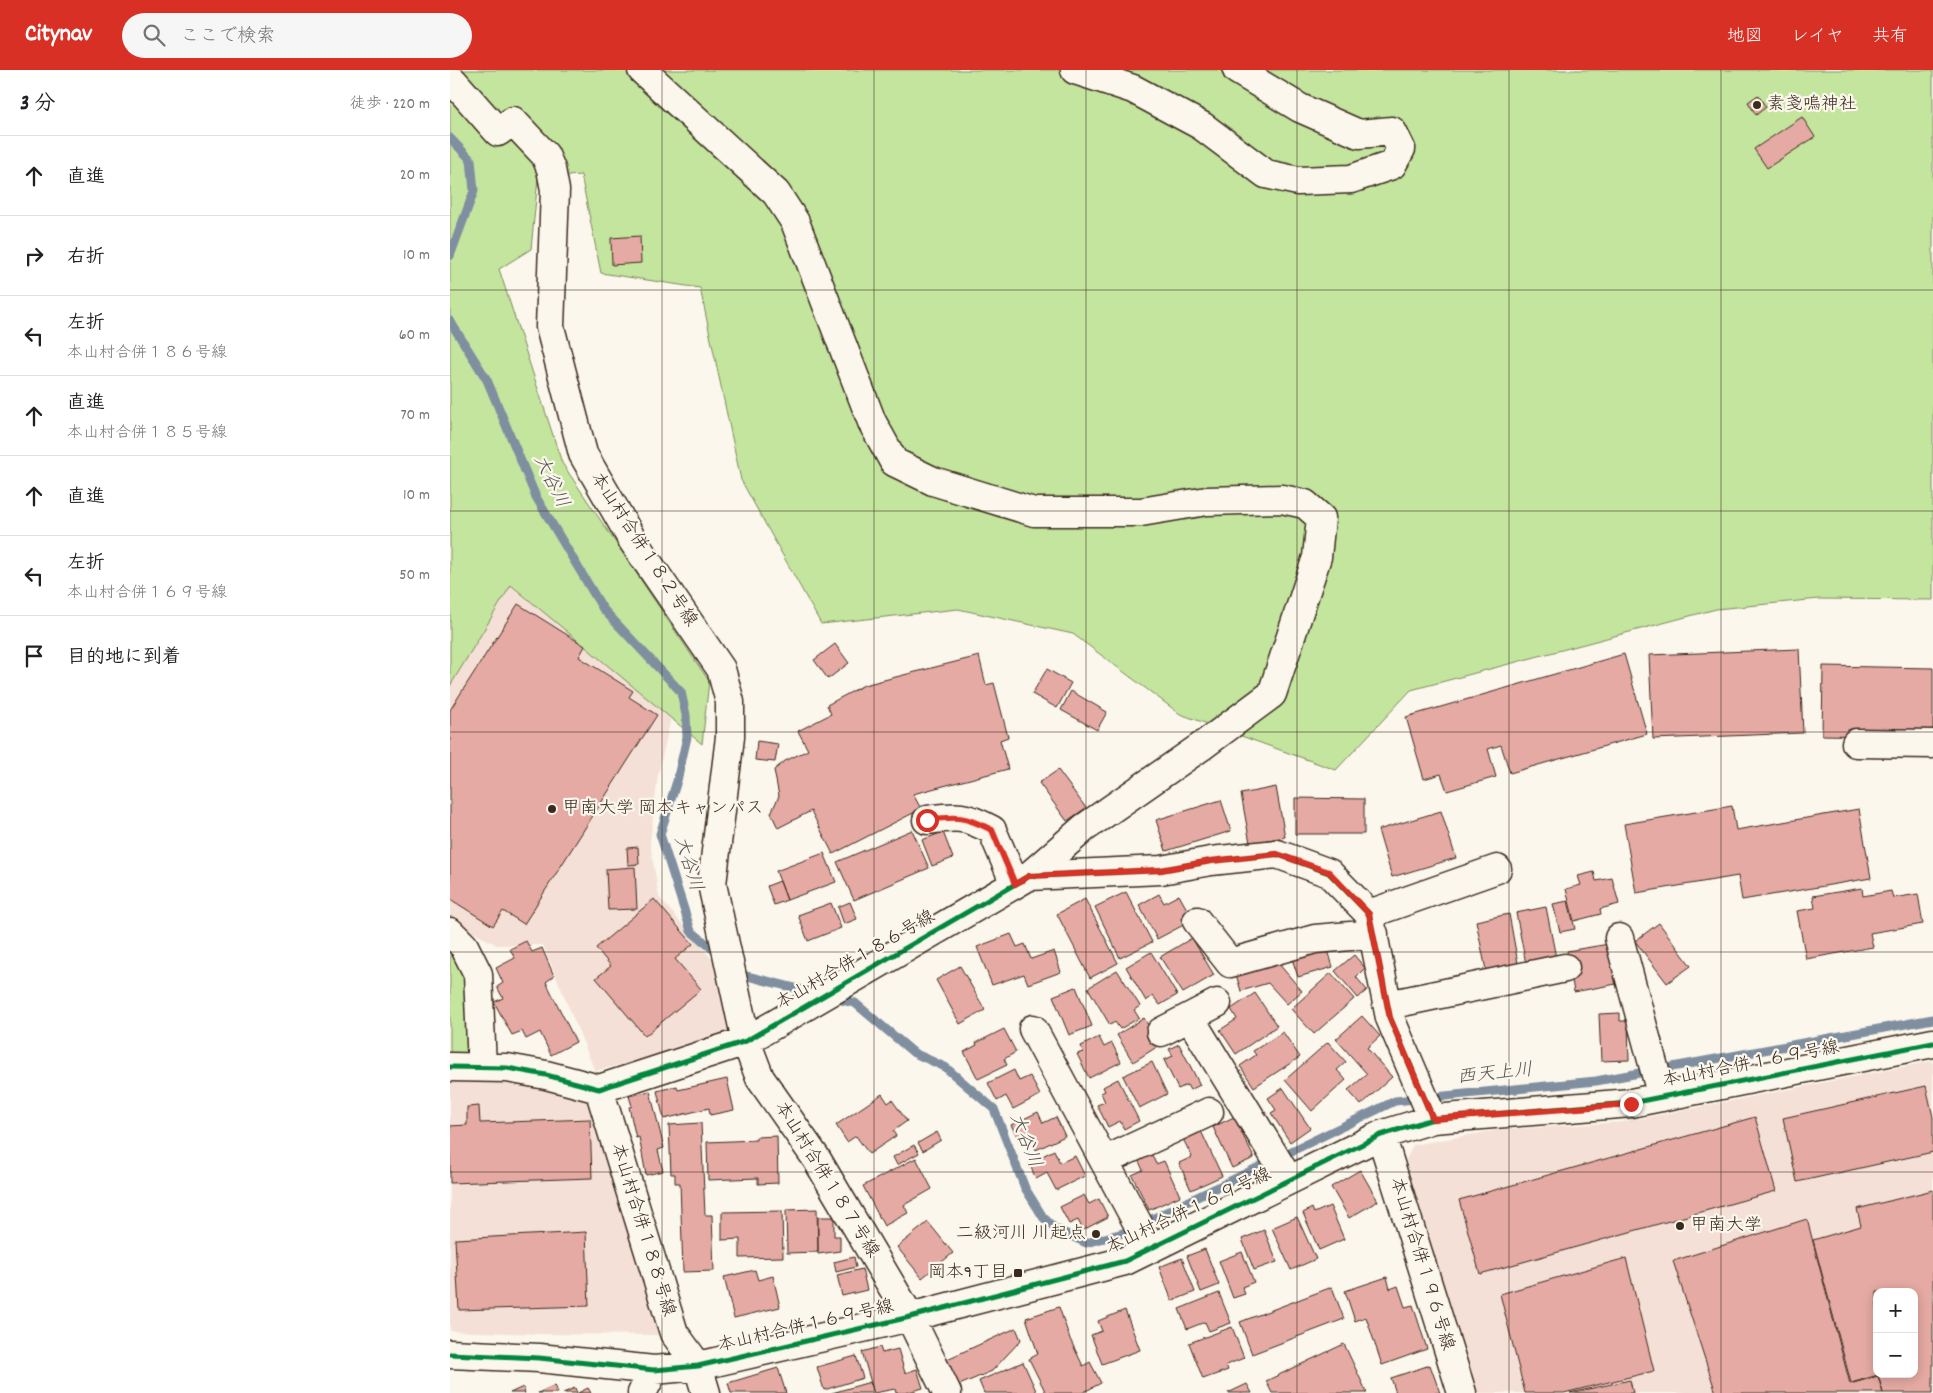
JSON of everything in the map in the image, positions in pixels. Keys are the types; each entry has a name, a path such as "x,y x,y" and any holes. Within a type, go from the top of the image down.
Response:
{"street":[{"path":"642,70 776,193 795,222 872,422 894,462 933,480 1034,512 1141,512 1207,501 1282,499 1305,504 1321,518 1317,557 1272,694 1202,746 1084,828 1022,880 992,830 973,820 955,816 927,820"},
{"path":"1074,70 1133,89 1193,122 1266,174 1298,181 1351,179 1392,165 1401,149 1392,131 1359,134 1300,108 1237,70"},
{"name":"本山村合併１８２号線","path":"454,82 498,132 513,121 545,155 551,169 555,190 550,327 583,454 633,541 721,669 730,702 730,737 712,884 746,1041"},
{"path":"1856,743 1933,744"},
{"name":"本山村合併１８６号線","path":"598,1089 746,1041 1022,880 1161,870 1211,861 1277,854 1329,872 1372,924"},
{"path":"1197,921 1230,963 1372,924 1497,869"},
{"path":"1372,924 1390,1018 1433,1119"},
{"path":"1619,938 1662,1097"},
{"path":"455,942 478,974 482,1067"},
{"path":"1388,1005 1565,968"},
{"path":"1161,1032 1217,1003"},
{"path":"1190,1018 1290,1180"},
{"path":"1033,1029 1151,1248"},
{"name":"本山村合併１８７号線","path":"746,1041 760,1078 816,1158 910,1317 948,1393"},
{"name":"本山村合併１６９号線","path":"450,1354 539,1358 648,1381 698,1366 910,1317 1125,1261 1381,1135 1433,1119 1631,1104 1933,1043"},
{"path":"450,1067 506,1068 546,1075 598,1089"},
{"name":"本山村合併１８８号線","path":"598,1089 674,1334 698,1366"},
{"path":"1104,1161 1209,1112"},
{"name":"本山村合併１９６号線","path":"1381,1135 1462,1393"},
{"path":"698,1366 706,1393"}],"shaded area":[{"name":"甲南大学 岡本キャンパス","path":"519,542 673,709 658,775 650,843 659,897 717,965 729,1039 595,1071 543,945 497,945 450,920 450,677"},
{"name":"甲南大学","path":"1933,1061 1933,1393 1476,1393 1406,1160 1413,1145 1498,1130 1623,1122"},
{"path":"450,1077 529,1082 551,1091 592,1099 658,1335 450,1331"}],"green space":[{"path":"450,70 1933,70 1933,600 1819,599 1716,609 1411,690 1336,770 1180,714 1073,634 958,609 821,624 741,480 700,288 601,273 581,175 538,178 531,249 499,269 562,463 709,681 702,744 511,585 450,686"},
{"path":"457,952 471,979 473,1057 450,1059 450,953"}],"building":[{"path":"1758,95 1766,107 1756,115 1748,102"},
{"path":"1802,117 1815,137 1767,168 1754,149"},
{"path":"640,236 641,263 612,265 611,238"},
{"path":"518,604 585,646 579,657 633,691 629,697 657,715 524,924 503,911 493,926 450,899 450,710"},
{"path":"835,644 849,663 828,679 814,660"},
{"path":"1799,649 1803,733 1653,739 1649,655"},
{"path":"1624,654 1647,734 1510,773 1501,745 1488,749 1496,777 1447,791 1441,774 1424,779 1406,717"},
{"path":"979,656 986,685 994,683 1008,737 1000,740 1008,769 913,794 921,809 833,854 811,811 778,828 771,813 779,796 774,770 785,761 808,750 798,731 831,714 827,705 864,685"},
{"path":"1823,666 1933,668 1933,737 1822,735"},
{"path":"1047,669 1071,683 1057,708 1032,694"},
{"path":"1071,691 1107,712 1097,730 1061,710"},
{"path":"757,741 778,744 775,762 755,760"},
{"path":"1058,770 1086,808 1067,821 1039,783"},
{"path":"1276,787 1285,837 1250,843 1241,794"},
{"path":"1295,798 1364,799 1364,834 1295,834"},
{"path":"1221,800 1231,831 1166,851 1156,820"},
{"path":"1732,806 1736,830 1859,809 1871,878 1742,900 1738,876 1636,893 1624,824"},
{"path":"1441,811 1456,858 1392,877 1378,830"},
{"path":"912,830 929,868 854,900 837,862"},
{"path":"943,832 953,858 932,866 922,840"},
{"path":"638,847 639,864 628,865 627,848"},
{"path":"824,853 836,882 787,900 776,871"},
{"path":"635,867 637,909 608,910 606,869"},
{"path":"1594,872 1596,881 1612,878 1619,904 1600,909 1601,914 1574,921 1566,889 1581,885 1578,876"},
{"path":"780,881 787,900 774,905 767,886"},
{"path":"1862,888 1863,896 1891,891 1893,898 1918,894 1923,924 1870,933 1873,947 1806,959 1797,911 1815,908 1813,896"},
{"path":"1126,892 1152,942 1120,958 1095,907"},
{"path":"1159,894 1164,903 1179,895 1193,920 1157,939 1139,905"},
{"path":"654,899 693,944 675,959 701,989 645,1036 596,978 611,966 596,948"},
{"path":"1085,899 1118,963 1090,978 1057,914"},
{"path":"1568,901 1575,929 1560,932 1553,904"},
{"path":"850,902 857,919 844,924 838,907"},
{"path":"831,903 841,928 808,941 798,915"},
{"path":"1546,907 1557,963 1527,969 1516,913"},
{"path":"1509,914 1519,969 1487,975 1476,921"},
{"path":"1659,923 1691,966 1667,983 1635,941"},
{"path":"1011,934 1017,947 1025,944 1031,959 1054,951 1061,972 1028,984 1024,974 992,985 977,947"},
{"path":"1192,938 1214,975 1183,993 1160,957"},
{"path":"526,941 532,952 542,948 554,976 546,982 576,1042 551,1055 540,1032 526,1039 522,1031 512,1035 494,1002 503,998 497,987 503,983 496,968 515,958 510,949"},
{"path":"1609,944 1616,984 1574,992 1567,951"},
{"path":"1312,945 1315,954 1328,950 1333,967 1298,977 1290,952"},
{"path":"1151,952 1177,995 1160,1005 1153,996 1146,1001 1126,967"},
{"path":"1354,955 1365,968 1356,977 1367,990 1358,998 1335,971"},
{"path":"1272,956 1302,991 1287,1004 1268,983 1241,991 1234,968"},
{"path":"960,966 985,1010 960,1024 936,980"},
{"path":"1117,970 1140,1006 1134,1010 1139,1018 1120,1029 1115,1022 1110,1025 1088,988"},
{"path":"1331,973 1354,999 1314,1034 1291,1009"},
{"path":"1076,987 1092,1026 1069,1035 1053,996"},
{"path":"1255,993 1277,1026 1236,1054 1220,1030 1237,1019 1231,1009"},
{"path":"1620,1013 1620,1021 1628,1021 1629,1060 1601,1061 1599,1014"},
{"path":"1362,1016 1380,1036 1367,1048 1392,1077 1361,1105 1348,1090 1367,1074 1336,1039"},
{"path":"1144,1018 1160,1045 1133,1062 1117,1035"},
{"path":"1004,1029 1016,1052 1004,1059 1007,1065 978,1079 964,1052 977,1045 976,1043"},
{"path":"1283,1032 1300,1057 1254,1087 1240,1066 1256,1055 1253,1051"},
{"path":"1099,1037 1104,1047 1112,1043 1121,1062 1089,1078 1077,1054 1083,1052 1081,1046"},
{"path":"1328,1042 1346,1062 1337,1070 1346,1080 1312,1111 1285,1080"},
{"path":"1179,1044 1200,1085 1190,1090 1187,1085 1178,1089 1164,1060 1173,1056 1169,1049"},
{"path":"1152,1062 1167,1094 1139,1108 1123,1076"},
{"path":"1014,1070 1019,1081 1030,1076 1040,1095 1013,1109 1006,1096 997,1101 988,1083"},
{"path":"727,1079 734,1110 710,1115 709,1108 664,1119 657,1091 677,1086 678,1090"},
{"path":"1118,1079 1139,1121 1124,1129 1120,1121 1108,1127 1097,1105 1105,1102 1101,1093 1105,1091 1103,1087"},
{"path":"1926,1086 1933,1117 1933,1152 1797,1182 1783,1118"},
{"path":"1283,1088 1310,1128 1290,1142 1271,1113 1276,1110 1268,1098"},
{"path":"650,1091 664,1148 658,1150 663,1171 646,1175 639,1137 636,1138 629,1107 632,1106 629,1096"},
{"path":"882,1094 888,1103 892,1100 907,1121 893,1131 896,1136 869,1154 856,1136 847,1142 836,1125"},
{"path":"479,1106 480,1123 590,1119 592,1178 450,1183 450,1126 467,1125 467,1107"},
{"path":"1038,1112 1043,1123 1056,1117 1065,1136 1036,1150 1030,1137 1020,1142 1011,1125"},
{"path":"1234,1117 1254,1158 1232,1168 1213,1127"},
{"path":"1755,1117 1776,1191 1480,1274 1459,1200"},
{"path":"701,1123 705,1215 712,1215 714,1271 683,1272 680,1183 675,1183 675,1174 671,1174 669,1125"},
{"path":"1201,1131 1222,1176 1191,1190 1179,1163 1192,1157 1183,1139"},
{"path":"937,1132 941,1140 923,1151 918,1143"},
{"path":"777,1136 778,1183 758,1184 758,1178 708,1180 707,1142 756,1140 756,1137"},
{"path":"914,1145 919,1153 897,1165 893,1157"},
{"path":"1149,1149 1156,1164 1164,1161 1180,1196 1149,1210 1132,1175 1143,1170 1136,1155"},
{"path":"1054,1150 1060,1163 1075,1156 1085,1176 1056,1190 1047,1173 1036,1179 1029,1163"},
{"path":"916,1158 932,1189 904,1205 908,1213 884,1226 863,1186"},
{"path":"1360,1170 1378,1201 1349,1218 1331,1187"},
{"path":"1933,1190 1933,1393 1883,1393 1879,1378 1918,1378 1918,1288 1873,1288 1873,1376 1851,1383 1813,1240 1861,1226 1857,1209"},
{"path":"1084,1195 1089,1204 1099,1199 1108,1217 1083,1230 1078,1220 1069,1224 1060,1207"},
{"path":"1330,1206 1344,1239 1319,1250 1303,1213 1312,1208 1314,1213"},
{"path":"817,1209 818,1252 787,1253 786,1210"},
{"path":"782,1211 783,1257 740,1258 740,1239 722,1240 722,1212"},
{"path":"818,1217 834,1217 834,1236 840,1236 840,1251 818,1254"},
{"path":"1297,1217 1316,1259 1291,1270 1272,1228"},
{"path":"1807,1219 1850,1384 1873,1377 1879,1378 1883,1393 1716,1393 1673,1261"},
{"path":"928,1222 953,1253 922,1278 897,1247"},
{"path":"1264,1230 1277,1262 1254,1270 1242,1239"},
{"path":"586,1232 589,1306 459,1310 455,1239"},
{"path":"1205,1249 1219,1285 1201,1292 1187,1256"},
{"path":"1242,1252 1254,1282 1242,1287 1245,1294 1233,1298 1219,1261"},
{"path":"854,1257 856,1267 836,1272 834,1262"},
{"path":"1182,1258 1195,1292 1172,1301 1159,1267"},
{"path":"1626,1258 1654,1371 1564,1393 1525,1393 1500,1294"},
{"path":"862,1269 867,1290 842,1296 837,1275"},
{"path":"755,1270 758,1280 773,1276 780,1307 734,1318 724,1277"},
{"path":"1387,1277 1390,1289 1398,1286 1405,1307 1413,1305 1427,1349 1382,1365 1366,1317 1355,1321 1345,1291"},
{"path":"1332,1287 1344,1319 1252,1354 1240,1322"},
{"path":"1219,1293 1231,1323 1209,1331 1205,1322 1187,1329 1179,1309"},
{"path":"1059,1307 1070,1339 1083,1366 1090,1362 1101,1383 1082,1393 1046,1393 1029,1359 1038,1354 1026,1318"},
{"path":"1125,1310 1140,1350 1102,1364 1091,1335 1102,1331 1098,1321"},
{"path":"1232,1327 1244,1358 1226,1365 1228,1370 1203,1379 1189,1343"},
{"path":"1016,1328 1021,1340 992,1371 957,1386 945,1360"},
{"path":"1344,1344 1367,1393 1272,1393 1266,1381"},
{"path":"880,1347 882,1353 898,1349 905,1373 917,1369 923,1388 905,1393 896,1393 895,1389 874,1393 862,1352"},
{"path":"856,1356 863,1378 824,1390 817,1367"},
{"path":"1023,1362 1037,1393 984,1393 979,1381"},
{"path":"1430,1365 1440,1393 1396,1393 1391,1378"},
{"path":"778,1368 786,1393 731,1393 728,1383"},
{"path":"1630,1380 1633,1393 1570,1393"},
{"path":"870,1382 873,1393 832,1393"},
{"path":"1247,1384 1252,1393 1228,1393"},
{"path":"555,1385 558,1393 538,1393"},
{"path":"523,1387 525,1393 510,1393"},
{"path":"575,1388 577,1393 563,1393"},
{"path":"588,1388 591,1393 578,1393"}],"waterway":[{"name":"大谷川","path":"450,138 471,160 474,191 450,256"},
{"name":"大谷川","path":"450,321 487,380 536,497 603,609 681,692 686,715 687,737 677,781 660,834 691,931 720,955"},
{"name":"大谷川","path":"737,971 743,975 815,993"},
{"name":"西天上川","path":"833,998 855,1003 914,1053 945,1067 994,1109 1025,1188 1043,1217 1054,1228 1086,1243 1123,1233 1395,1101 1596,1081 1933,1019"}],"cycle path":[{"path":"450,1067 507,1068 546,1075 599,1089 746,1041 1029,876 1161,870 1211,861 1277,854 1329,873 1369,914 1390,1018 1433,1119"},
{"path":"450,1354 539,1358 654,1370 698,1366 910,1317 1125,1261 1381,1135 1433,1119 1631,1103 1933,1043"}],"place":[{"name":"素戔嗚神社","path":"1757,105"},
{"name":"甲南大学 岡本キャンパス","path":"552,809"},
{"name":"甲南大学","path":"1680,1226"},
{"name":"二級河川 川起点","path":"1096,1234"},
{"name":"岡本9丁目","path":"1018,1273"}],"route":[{"path":"927,820 955,816 973,820 992,830 1015,884 1029,876 1161,870 1211,861 1277,854 1329,872 1369,914 1390,1018 1433,1119 1631,1104"}]}
